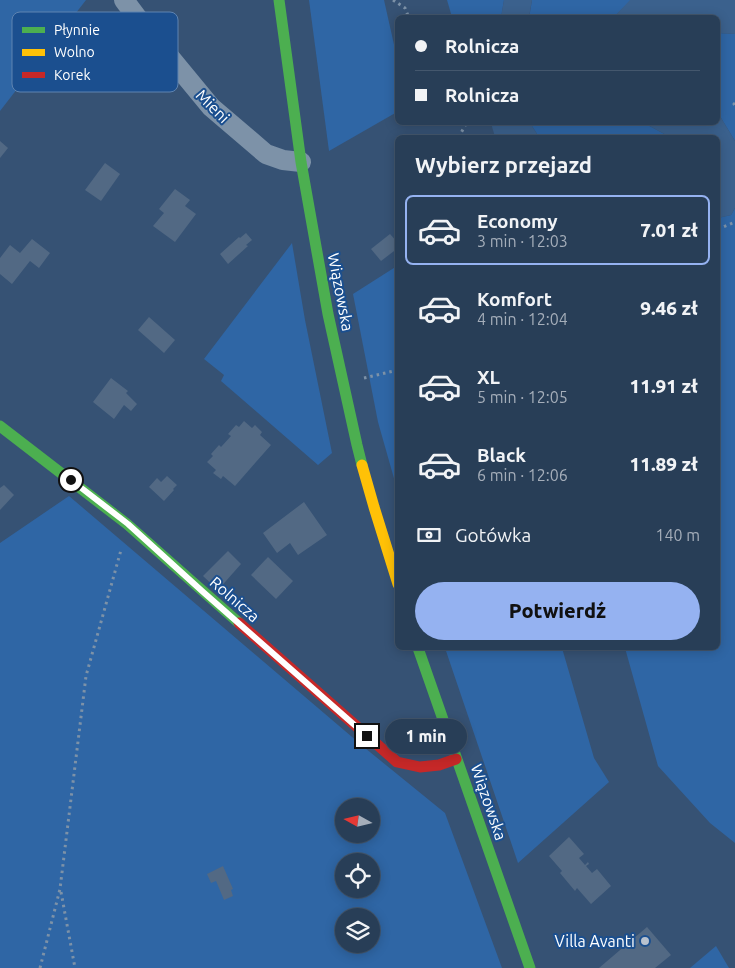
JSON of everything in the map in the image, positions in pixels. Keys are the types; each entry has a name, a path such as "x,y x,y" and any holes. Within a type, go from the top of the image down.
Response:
{"main road":[{"name":"Wiązowska","path":"279,0 301,162 328,314 359,454 395,574"},
{"name":"Rolnicza","path":"0,426 128,524 397,762 420,767 456,759"},
{"name":"Wiązowska","path":"419,650 530,968"}],"street":[{"name":"Mieni","path":"124,0 133,12"},
{"name":"Mieni","path":"178,67 211,107 266,154 283,160 301,162"}],"path":[{"path":"394,0 405,8 408,15"},
{"path":"720,228 735,222"},
{"path":"343,383 395,371"},
{"path":"40,968 60,889 86,676 128,524"},
{"path":"60,889 75,968"}],"shaded area":[{"path":"0,0 86,0 77,12 12,12 12,92 15,92 0,111"},
{"path":"309,0 384,0 395,49 395,113 329,151"},
{"path":"447,0 504,0 502,15 451,15"},
{"path":"504,0 532,0 529,15 501,15"},
{"path":"532,0 631,0 616,15 530,15"},
{"path":"630,0 735,0 735,34 720,33 720,15 616,15"},
{"path":"720,33 735,34 735,141 720,116"},
{"path":"720,116 735,141 735,208 731,215 720,218 720,135 666,135 648,125 720,125"},
{"path":"492,125 531,125 538,135 494,135"},
{"path":"531,125 648,125 666,135 538,135"},
{"path":"735,208 735,843 710,823 658,766 626,650 720,650 720,218 731,215"},
{"path":"292,243 305,320 332,453 318,465 221,381 224,375 204,359"},
{"path":"395,267 395,482 378,422 353,294"},
{"path":"69,496 365,748 445,813 502,968 0,968 0,543"},
{"path":"446,650 563,650 594,758 609,782 518,863"},
{"path":"716,946 729,968 690,968"}],"building":[{"path":"0,141 8,148 0,158"},
{"path":"105,163 120,174 101,201 85,190"},
{"path":"175,189 190,200 185,206 196,214 175,242 153,226 164,213 159,209"},
{"path":"246,233 252,240 228,264 220,254"},
{"path":"390,234 395,240 395,250 381,261 371,249"},
{"path":"32,239 50,253 39,268 30,261 12,284 0,274 0,258 10,245 20,253"},
{"path":"149,317 175,340 164,353 138,330"},
{"path":"111,378 128,391 126,393 137,404 131,411 124,405 114,419 93,402"},
{"path":"244,421 252,428 255,425 262,432 260,435 271,445 235,486 223,476 221,479 213,473 216,470 207,462 219,445 221,447 231,436 228,434 236,425 239,427"},
{"path":"167,476 177,485 164,501 149,487 157,478 161,482"},
{"path":"4,485 14,495 0,510 0,488"},
{"path":"304,502 327,535 298,555 290,543 277,553 263,533"},
{"path":"228,551 241,564 218,590 203,576"},
{"path":"268,557 293,581 276,599 251,575"},
{"path":"569,837 584,854 579,858 585,865 588,862 589,864 586,866 592,873 597,869 611,886 591,904 577,888 575,891 549,856"},
{"path":"223,866 233,889 231,890 233,896 224,900 216,881 211,883 207,874"},
{"name":"Villa Avanti","path":"647,927 671,955 655,968 599,968"}],"traffic: fast":[{"path":"279,0 301,162 328,314 362,465"},
{"path":"0,426 127,524 239,623"},
{"path":"419,650 530,968"}],"traffic: slow":[{"path":"362,465 395,574"}],"traffic: jam":[{"path":"239,623 397,762 420,767 439,765 456,759"}],"place":[{"name":"Villa Avanti","path":"645,941"}],"route":[{"path":"71,480 128,524 367,736"}]}
